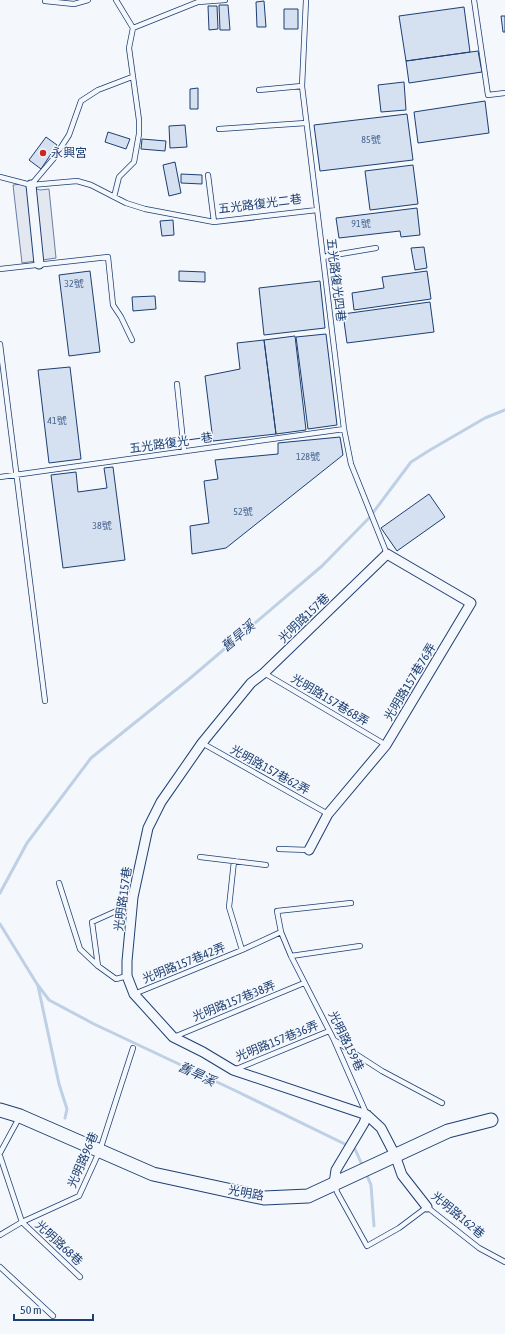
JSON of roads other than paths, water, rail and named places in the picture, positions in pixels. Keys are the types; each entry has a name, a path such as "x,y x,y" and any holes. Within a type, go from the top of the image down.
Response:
{"street":[{"path":"31,185 39,264"},
{"name":"光明路157巷","path":"365,1119 233,1070 203,1052 173,1037 134,994 127,976 127,962 132,904 148,828 161,802 202,743 251,683 264,673 387,554"},
{"name":"光明路157巷76弄","path":"309,850 328,814 386,744 471,603 387,554"},
{"name":"光明路","path":"0,1110 20,1116 153,1174 264,1198 308,1196 448,1131 491,1120"},
{"path":"334,1184 336,1170 365,1119"},
{"name":"光明路159巷","path":"365,1119 381,1128 395,1155"},
{"name":"光明路162巷","path":"395,1155 402,1175 427,1207"}],"lane":[{"path":"45,1 74,4 88,0"},
{"path":"114,197 119,177 134,162 139,134 139,120 129,48 133,28 116,0"},
{"path":"133,28 198,2 226,0"},
{"name":"五光路復光四巷","path":"306,0 302,86 344,429 351,464 387,554"},
{"path":"474,0 488,95 505,93"},
{"path":"31,185 54,158 69,135 81,101 98,90 132,77"},
{"path":"259,90 302,86"},
{"path":"219,129 306,123"},
{"path":"208,175 214,222"},
{"name":"五光路復光二巷","path":"0,177 31,185 77,181 91,185 126,203 145,209 214,222 317,210"},
{"path":"323,257 376,248"},
{"path":"0,269 108,257 113,305 121,317 132,340"},
{"path":"0,344 45,701"},
{"path":"177,384 184,451"},
{"name":"五光路復光一巷","path":"0,477 344,429"},
{"name":"光明路157巷68弄","path":"264,673 386,744"},
{"name":"光明路157巷62弄","path":"202,743 328,814"},
{"path":"279,849 309,850"},
{"path":"200,857 266,865"},
{"name":"光明路157巷42弄","path":"234,861 229,907 242,950"},
{"path":"59,883 80,949 98,966 116,979 127,976"},
{"name":"光明路159巷","path":"351,903 277,911 281,932 291,956 334,1040 365,1119"},
{"path":"98,966 92,922 132,904"},
{"name":"光明路157巷42弄","path":"134,994 242,950 281,932"},
{"path":"291,956 360,946"},
{"name":"光明路157巷38弄","path":"173,1037 304,983"},
{"name":"光明路157巷36弄","path":"233,1070 329,1031"},
{"path":"334,1040 382,1071 442,1103"},
{"name":"光明路96巷","path":"0,1235 22,1222 79,1196 100,1150 133,1048"},
{"path":"0,1153 20,1116"},
{"name":"光明路68巷","path":"0,1156 22,1222 80,1277"},
{"path":"334,1184 367,1246 399,1228 427,1207"},
{"name":"光明路162巷","path":"427,1207 479,1248 505,1262"},
{"path":"0,1267 53,1316"}],"waterway":[{"name":"舊旱溪","path":"0,893 27,843 91,758 188,680 322,566 369,518 411,462 485,418 505,410"},
{"name":"舊旱溪","path":"0,924 37,984 49,1000 94,1024 355,1149 363,1167"},
{"path":"38,986 59,1084 67,1109 65,1118"},
{"name":"舊旱溪","path":"366,1173 371,1185 374,1226"}],"place":[{"name":"永興宮","path":"43,153"}]}
